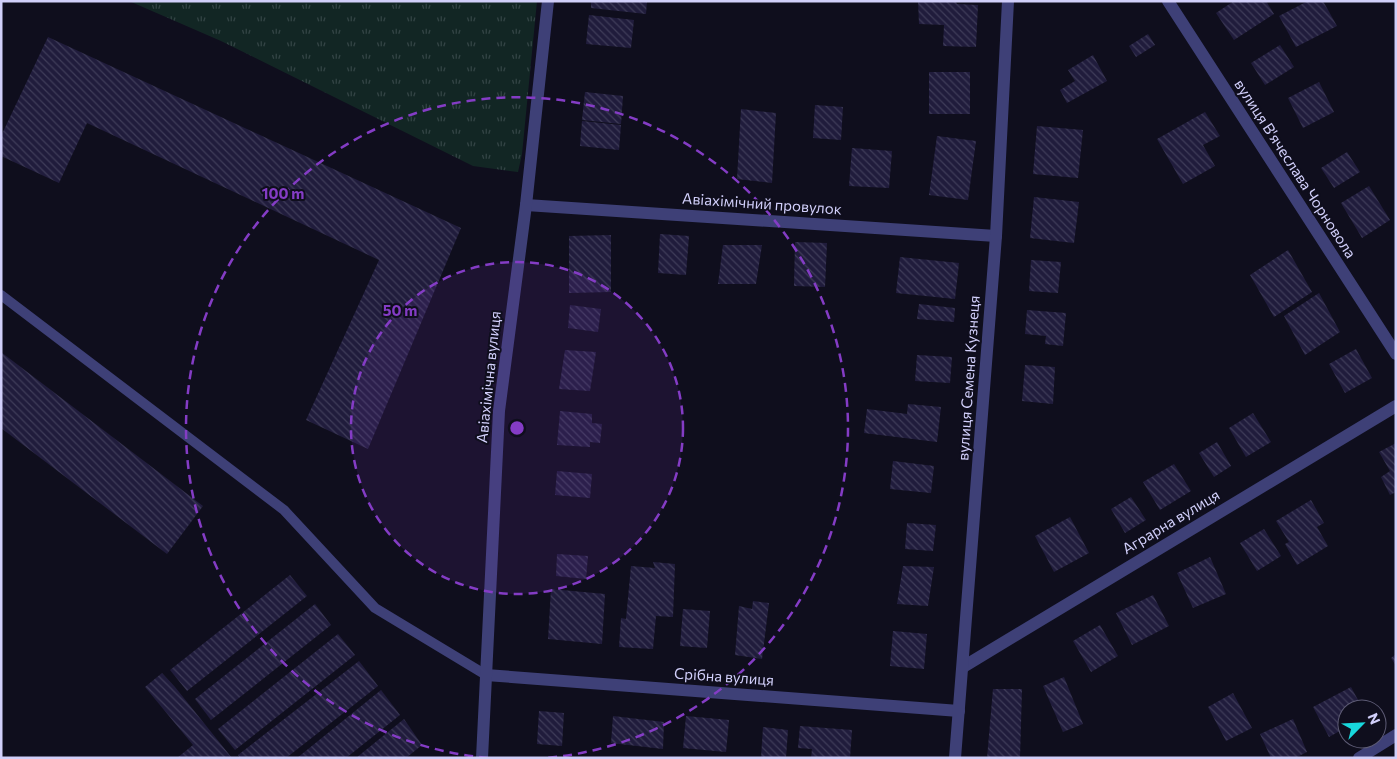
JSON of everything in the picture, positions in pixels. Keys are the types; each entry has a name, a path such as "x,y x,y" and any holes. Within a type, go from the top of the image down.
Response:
{"street":[{"name":"Авіахімічна вулиця","path":"482,758 499,411 526,205 548,1"},
{"name":"вулиця Семена Кузнеця","path":"955,758 996,236 1008,1"},
{"name":"вулиця В'ячеслава Чорновола","path":"1168,1 1396,354"},
{"name":"Авіахімічний провулок","path":"526,205 996,236"},
{"name":"Аграрна вулиця","path":"963,667 1396,406"},
{"name":"Срібна вулиця","path":"486,675 960,711"},
{"path":"1359,758 1396,735"}],"lane":[{"path":"1,295 284,510 375,608 486,675"}],"green space":[{"path":"129,1 537,1 522,154 518,172 473,166 221,41"}],"building":[{"path":"591,1 647,1 646,14 591,8"},
{"path":"918,1 956,1 957,4 978,5 976,47 943,46 944,25 919,24"},
{"path":"1234,1 1266,1 1274,14 1234,40 1216,13"},
{"path":"1308,1 1323,1 1337,26 1296,47 1279,16"},
{"path":"589,15 634,20 631,48 586,44"},
{"path":"1148,34 1155,45 1136,57 1129,46"},
{"path":"48,37 461,228 368,449 306,420 379,260 87,123 59,183 1,156 1,136"},
{"path":"1280,45 1294,67 1265,85 1251,63"},
{"path":"1093,55 1107,81 1067,103 1060,90 1075,81 1068,70"},
{"path":"929,72 970,72 970,114 929,114"},
{"path":"1319,82 1334,112 1303,128 1288,98"},
{"path":"585,92 623,96 621,124 582,120"},
{"path":"815,105 843,107 841,140 813,138"},
{"path":"741,109 776,113 772,183 737,179"},
{"path":"1205,112 1220,136 1203,145 1215,166 1183,184 1157,139"},
{"path":"582,121 621,125 619,150 580,146"},
{"path":"1037,126 1083,130 1078,178 1033,174"},
{"path":"937,136 976,141 968,200 929,195"},
{"path":"852,148 892,151 889,188 849,186"},
{"path":"1347,152 1360,172 1334,188 1321,168"},
{"path":"1369,186 1390,220 1362,238 1341,203"},
{"path":"1034,197 1079,202 1074,243 1030,238"},
{"path":"660,234 689,236 686,275 658,273"},
{"path":"611,235 611,292 569,293 569,236"},
{"path":"795,242 827,243 825,287 794,286"},
{"path":"723,245 762,245 756,284 718,284"},
{"path":"1288,250 1312,292 1274,317 1250,275"},
{"path":"900,257 959,263 955,299 896,293"},
{"path":"1031,260 1061,262 1058,293 1029,291"},
{"path":"1319,293 1340,332 1305,355 1284,316"},
{"path":"919,304 955,308 954,322 917,319"},
{"path":"570,305 601,309 598,332 568,328"},
{"path":"1027,310 1066,313 1063,346 1045,344 1046,336 1025,334"},
{"path":"1356,349 1372,378 1345,393 1329,364"},
{"path":"565,350 596,352 590,391 559,389"},
{"path":"1,352 203,506 167,554 1,428"},
{"path":"917,355 952,357 950,383 915,381"},
{"path":"1025,365 1055,367 1053,404 1022,401"},
{"path":"908,404 941,407 937,442 864,433 867,409 907,414"},
{"path":"560,411 592,414 592,423 602,424 600,443 590,442 590,447 557,445"},
{"path":"1253,413 1271,442 1246,457 1229,428"},
{"path":"1217,442 1231,466 1214,477 1199,453"},
{"path":"1396,443 1396,492 1390,495 1381,477 1390,471 1379,452"},
{"path":"893,461 934,466 931,493 890,489"},
{"path":"1174,464 1191,491 1160,510 1143,482"},
{"path":"557,471 592,474 590,498 555,495"},
{"path":"1131,497 1146,520 1125,533 1111,509"},
{"path":"1311,500 1324,523 1317,527 1328,546 1297,565 1285,544 1289,542 1276,521"},
{"path":"1070,517 1089,553 1054,572 1035,536"},
{"path":"907,523 936,525 933,551 905,549"},
{"path":"1264,529 1281,556 1257,571 1240,543"},
{"path":"557,554 588,556 586,579 556,576"},
{"path":"1210,557 1226,594 1193,608 1177,573"},
{"path":"653,562 675,564 673,617 656,616 653,649 619,647 621,618 626,619 631,566 655,568"},
{"path":"903,566 934,567 928,606 897,604"},
{"path":"290,575 307,596 187,691 170,670"},
{"path":"551,589 605,594 602,644 548,639"},
{"path":"1153,595 1169,626 1132,645 1116,613"},
{"path":"753,601 769,603 762,659 735,655 739,606 752,609"},
{"path":"315,604 331,625 211,720 195,699"},
{"path":"683,609 710,611 707,648 680,646"},
{"path":"1100,625 1118,656 1091,672 1073,641"},
{"path":"893,631 927,634 924,669 890,666"},
{"path":"338,634 355,655 235,750 218,729"},
{"path":"1396,654 1396,666 1391,658"},
{"path":"359,661 378,686 286,758 240,758 238,755"},
{"path":"162,673 232,758 177,758 193,745 145,687"},
{"path":"1064,677 1083,724 1063,732 1043,686"},
{"path":"1351,687 1358,699 1337,699 1337,733 1329,737 1313,707"},
{"path":"993,689 1022,689 1020,758 987,758"},
{"path":"381,690 400,715 346,758 297,758"},
{"path":"1233,693 1252,728 1226,741 1208,707"},
{"path":"539,711 564,713 562,746 537,744"},
{"path":"613,716 664,722 663,749 611,743"},
{"path":"686,716 729,720 726,752 683,748"},
{"path":"404,719 422,745 406,758 356,758"},
{"path":"1293,719 1307,752 1295,758 1271,758 1260,734"},
{"path":"800,726 852,730 850,758 811,758 812,749 798,748"},
{"path":"763,727 788,730 786,758 761,758"}]}
